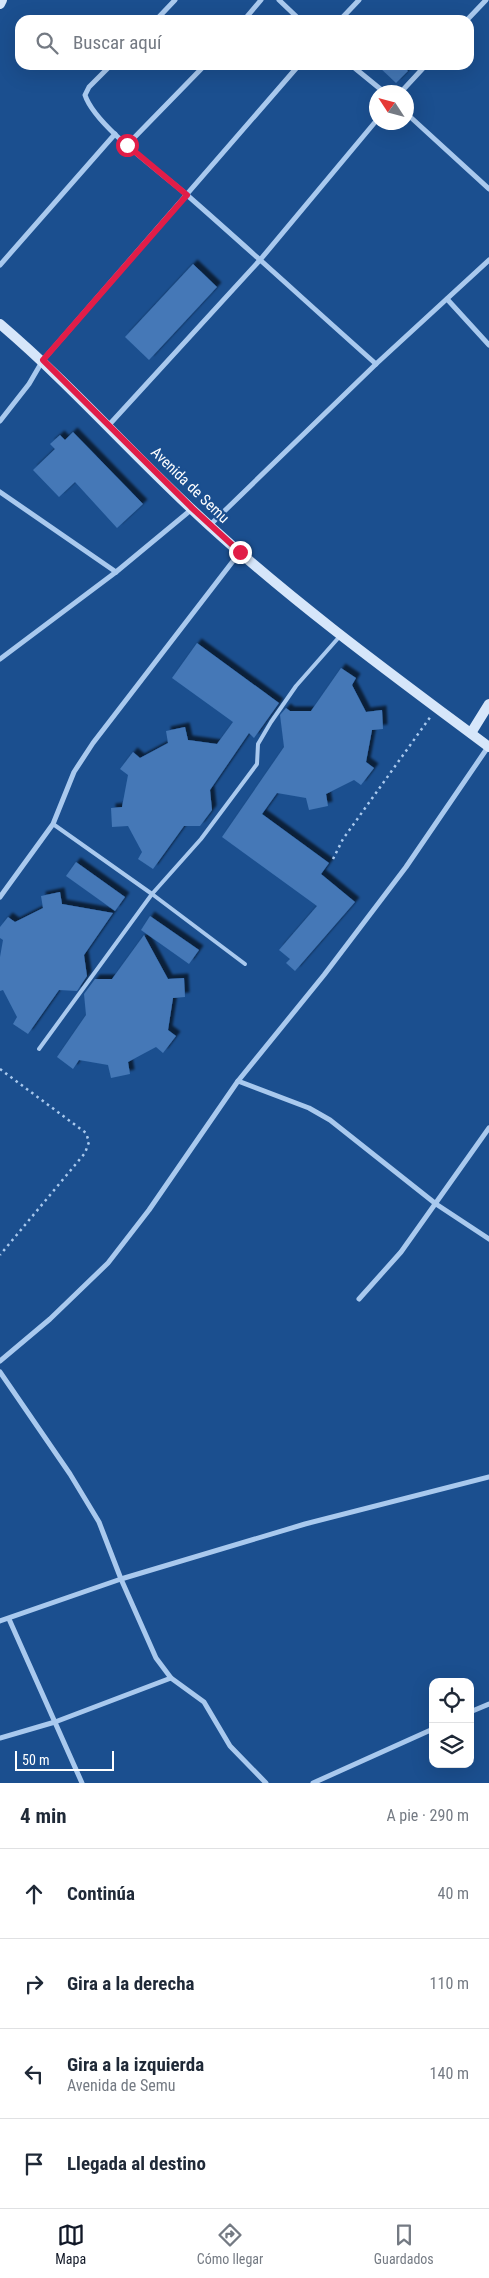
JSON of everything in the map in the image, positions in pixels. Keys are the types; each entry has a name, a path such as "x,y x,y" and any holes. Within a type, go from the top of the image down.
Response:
{"main road":[{"path":"0,4 2,0"},
{"name":"Avenida de Semu","path":"0,324 43,360 210,526 240,552 340,635 489,747"},
{"path":"471,733 489,704"}],"street":[{"path":"161,15 175,0"},
{"path":"248,15 261,0"},
{"path":"279,0 295,15"},
{"path":"345,15 359,0"},
{"path":"472,15 486,0"},
{"path":"106,70 89,87 86,95 88,104 115,134 187,195 376,364"},
{"path":"127,145 200,70"},
{"path":"0,420 29,384 43,360 295,70"},
{"path":"357,70 375,85"},
{"path":"407,85 421,70"},
{"path":"414,120 489,189"},
{"path":"108,426 260,260 369,129"},
{"path":"0,265 115,134"},
{"path":"210,526 376,364 489,260"},
{"path":"446,300 489,345"},
{"path":"0,492 116,572"},
{"path":"0,659 116,572 192,508"},
{"path":"0,897 52,824 74,772 93,743 240,552"},
{"path":"0,1361 76,1296 108,1263 149,1210 238,1081 324,974 406,867 489,747"},
{"path":"238,1081 309,1108 330,1120 436,1204 489,1239"},
{"path":"359,1299 401,1252 489,1128"},
{"path":"0,1372 70,1474 98,1522 156,1658 170,1678 204,1702 230,1746 266,1783"},
{"path":"0,1621 121,1579 305,1524 489,1477"},
{"path":"9,1618 82,1783"},
{"path":"0,1738 55,1722 170,1678"},
{"path":"474,1710 489,1704"},
{"path":"313,1783 429,1731"}],"lane":[{"path":"39,1049 152,894 201,839 257,764 258,744 271,722 296,686 340,635"},
{"path":"52,824 152,894 245,964"}],"path":[{"path":"333,859 348,831 436,708"},
{"path":"0,1069 86,1133 89,1142 85,1153 0,1255"}],"building":[{"path":"382,70 407,70 396,83"},
{"path":"193,264 217,287 149,360 125,337"},
{"path":"73,432 143,504 117,528 75,482 59,497 33,470 55,449 50,444 60,435 65,440"},
{"path":"197,643 279,703 254,738 249,733 210,790 212,810 200,826 184,826 153,869 138,859 142,852 128,826 112,827 111,808 122,807 128,775 120,769 133,752 140,758 168,743 166,731 185,727 188,740 217,744 233,722 172,678"},
{"path":"341,668 356,678 352,685 366,712 382,710 383,729 372,730 366,762 374,768 361,785 354,780 326,794 328,806 309,810 306,798 277,793 262,814 329,863 321,874 355,902 295,971 286,963 290,959 279,950 317,906 222,837 284,747 280,715 286,708 290,711 311,711"},
{"path":"76,862 125,897 115,911 66,876"},
{"path":"60,892 62,904 113,913 84,955 87,976 77,991 59,990 28,1034 13,1024 17,1017 3,990 0,991 0,957 3,940 0,938 0,927 8,917 15,922 43,908 41,896"},
{"path":"150,916 199,950 189,964 141,930"},
{"path":"144,935 168,979 184,978 185,997 173,998 168,1030 176,1036 163,1053 156,1047 128,1062 130,1074 111,1078 108,1065 79,1060 73,1069 57,1057 86,1015 84,994 95,979 112,979"}],"route":[{"path":"127,145 187,195 43,360 210,526 240,552"}]}
